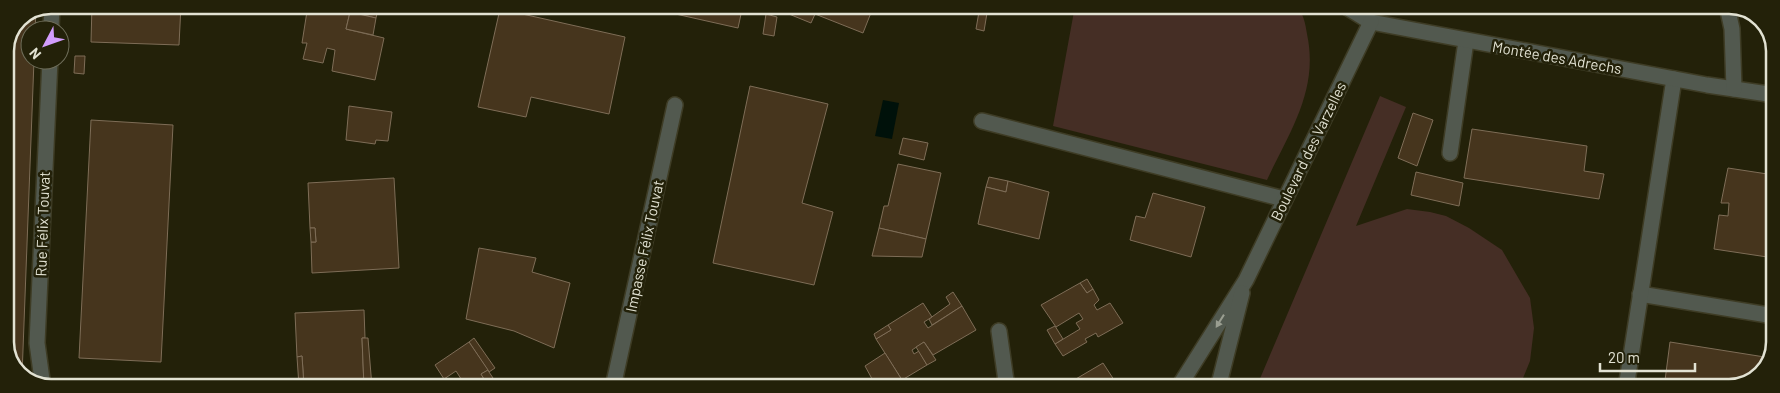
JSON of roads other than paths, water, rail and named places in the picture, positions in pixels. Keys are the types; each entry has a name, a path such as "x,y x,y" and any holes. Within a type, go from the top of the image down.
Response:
{"street":[{"name":"Montée des Adrechs","path":"1358,14 1371,22 1466,41 1766,94"},
{"path":"1729,14 1732,29 1734,89"},
{"name":"Boulevard des Varzelles","path":"1184,379 1246,280 1371,22"},
{"path":"1450,153 1466,41"},
{"name":"Rue Félix Touvat","path":"42,378 37,344 50,70"},
{"path":"1627,379 1674,79"},
{"name":"Impasse Félix Touvat","path":"615,379 675,105"},
{"path":"982,121 1284,199"},
{"name":"Boulevard des Varzelles","path":"1220,379 1246,280"},
{"path":"1640,294 1766,315"},
{"path":"999,331 1006,379"}]}
